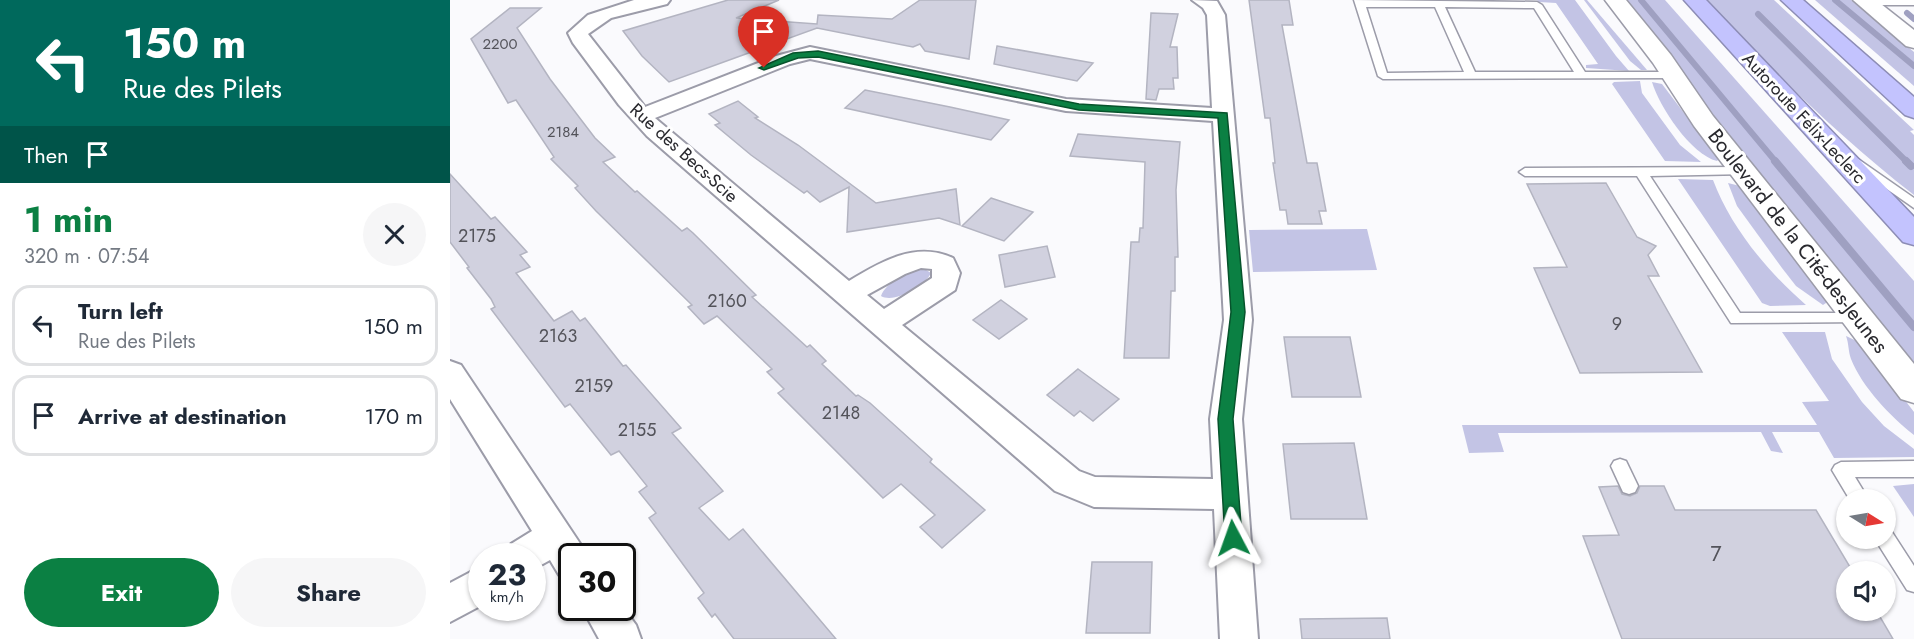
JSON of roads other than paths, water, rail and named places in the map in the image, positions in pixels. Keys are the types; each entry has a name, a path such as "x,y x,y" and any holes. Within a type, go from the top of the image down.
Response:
{"highway":[{"name":"Autoroute Félix-Leclerc","path":"1694,0 1914,236"},
{"path":"1791,0 1914,110"}],"street":[{"name":"Rue des Becs-Scie","path":"661,0 604,15 587,23 579,33 580,39 589,52 655,131 1058,473 1078,487 1107,493 1230,494"},
{"path":"1201,0 1211,5 1216,15 1238,312 1226,419 1239,639"},
{"name":"Boulevard de la Cité-des-Jeunes","path":"1592,0 1667,75"},
{"name":"Boulevard de la Cité-des-Jeunes","path":"1615,0 1667,75 1914,389"},
{"path":"1864,1 1914,41"},
{"path":"641,116 783,60 810,53 1079,107 1223,115"},
{"path":"848,294 917,258 933,258 944,264 947,273 945,283 882,324"},
{"path":"450,373 559,543"},
{"path":"450,604 468,593"},
{"path":"610,621 622,639"}],"lane":[{"path":"1864,1 1914,2"},
{"path":"1581,75 1537,5 1360,2 1383,76 1667,75"},
{"path":"1438,2 1472,76"},
{"path":"1807,121 1914,204"},
{"path":"1641,171 1736,319 1858,318"},
{"path":"1525,172 1744,171"},
{"path":"1620,466 1629,486"},
{"path":"1853,489 1841,470 1914,469"},
{"path":"1892,549 1914,583"}],"waterway":[{"path":"1641,0 1776,162"},
{"path":"1835,0 1914,66"},
{"path":"1907,13 1914,19"},
{"path":"1758,14 1907,162"},
{"path":"1775,161 1914,327"},
{"path":"1907,162 1911,166"}]}
